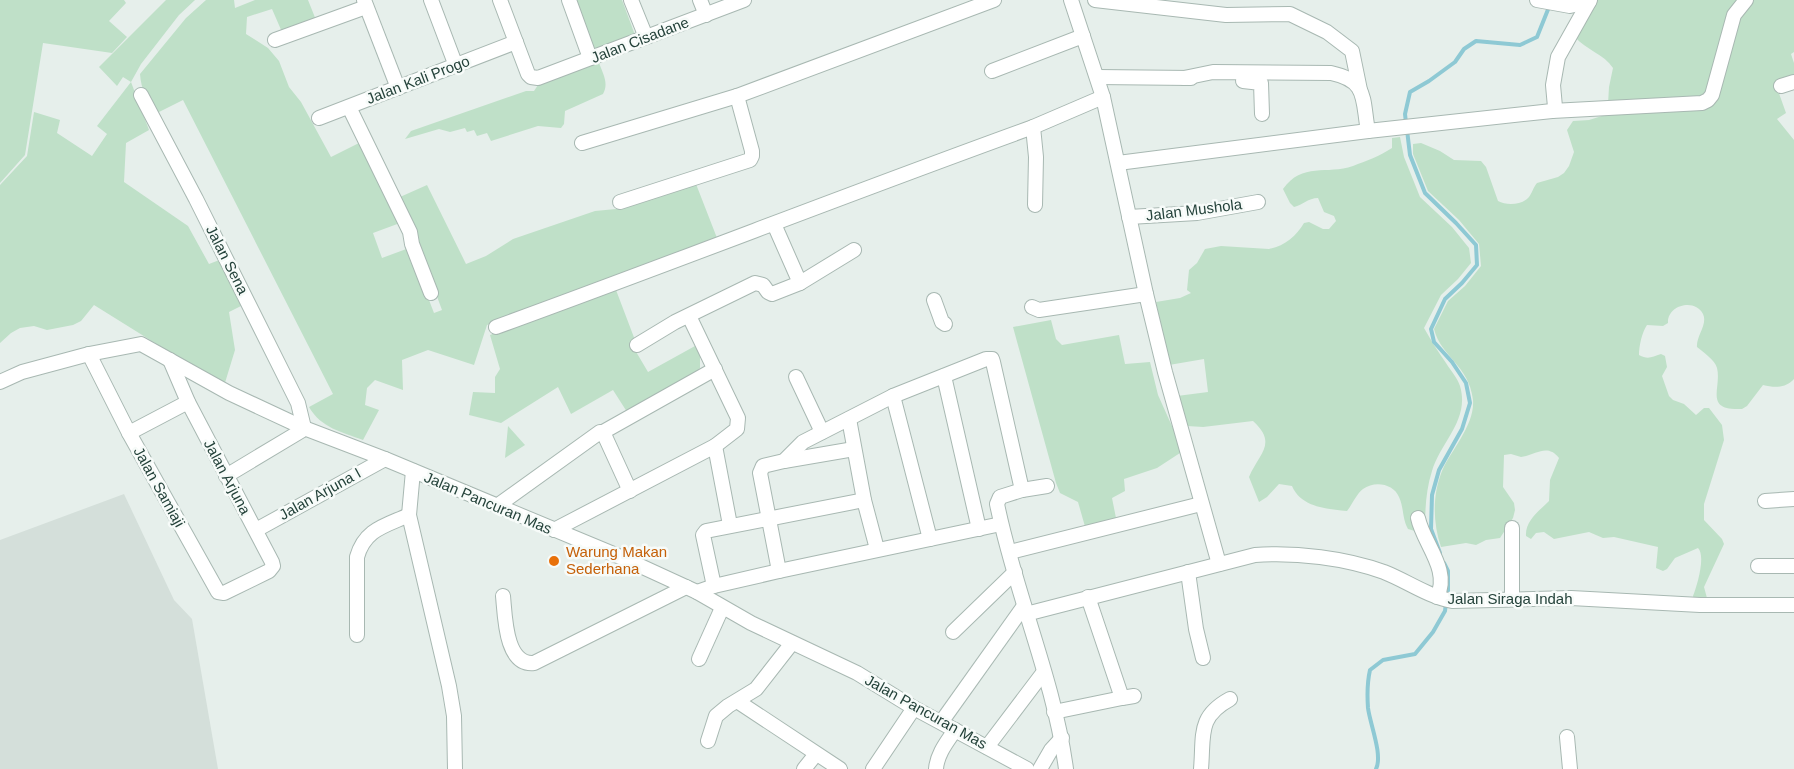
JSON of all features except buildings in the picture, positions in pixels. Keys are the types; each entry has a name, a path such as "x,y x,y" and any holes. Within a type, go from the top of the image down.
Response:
{"street":[{"path":"431,0 456,66"},
{"path":"500,0 516,42"},
{"path":"569,0 590,58"},
{"path":"631,0 646,37"},
{"path":"700,0 706,15"},
{"name":"Jalan Cisadane","path":"516,42 528,74 535,78 744,0"},
{"path":"582,143 737,96 994,0"},
{"path":"1071,0 1103,97 1146,294 1180,431 1219,564"},
{"path":"1095,0 1237,15 1290,14 1327,32 1352,51 1368,130"},
{"path":"1118,163 1368,130 1552,111 1702,103 1708,100 1716,83 1734,15 1746,0"},
{"path":"1540,1 1570,6 1589,1"},
{"path":"1552,111 1555,107 1553,85 1558,57 1589,1"},
{"path":"275,40 365,3 398,88"},
{"path":"992,71 1083,36"},
{"name":"Jalan Kali Progo","path":"319,118 516,42"},
{"path":"1184,78 1213,72 1331,73 1347,76 1356,82 1360,90"},
{"path":"1097,77 1260,82 1262,114"},
{"name":"Jalan Sena","path":"141,95 298,403 304,428"},
{"path":"620,202 750,160 753,156 752,151 737,96"},
{"path":"496,327 889,179 1033,128 1103,97"},
{"path":"349,107 409,231 411,244 431,293"},
{"path":"1033,128 1036,166 1035,205"},
{"name":"Jalan Mushola","path":"1129,217 1197,213 1258,202"},
{"path":"774,224 800,283"},
{"path":"638,345 675,322 755,283 764,285 772,294 800,283 854,250"},
{"path":"1032,307 1040,310 1146,294"},
{"path":"934,300 942,322 945,324"},
{"path":"554,530 715,446 737,429 739,425 737,414 689,316"},
{"name":"Jalan Pancuran Mas","path":"0,382 22,372 89,354 141,344 229,393 304,428 385,459 623,558 691,590 722,608 857,673 914,708 942,721 1027,769"},
{"name":"Jalan Samiaji","path":"89,354 129,433 218,591 226,592 247,581"},
{"path":"784,461 803,442 893,396 986,359 993,361 1022,490"},
{"name":"Jalan Arjuna","path":"170,360 188,402 273,566 269,571 247,581"},
{"path":"497,506 599,432 603,432 715,369"},
{"path":"944,376 979,529"},
{"path":"796,377 822,432"},
{"path":"893,396 930,539"},
{"path":"129,433 188,402"},
{"path":"849,419 864,500 877,549"},
{"path":"226,476 304,428"},
{"path":"603,432 630,491"},
{"path":"715,446 730,525"},
{"path":"779,571 759,472 765,465 854,449"},
{"name":"Jalan Arjuna I","path":"256,530 385,459"},
{"path":"413,471 409,515 449,686 454,716 455,769"},
{"path":"1047,486 1022,490 1000,497 998,500 1001,524 1062,738 1066,769"},
{"path":"1765,501 1794,499"},
{"path":"714,586 704,533 706,531 864,500"},
{"path":"1010,552 1202,504"},
{"path":"357,635 357,557 359,549 369,534 409,515"},
{"path":"1418,518 1423,536 1438,563 1443,599"},
{"path":"503,596 506,632 518,658 534,663 691,590 1001,524"},
{"path":"1512,528 1512,599"},
{"name":"Jalan Siraga Indah","path":"1025,610 1088,597 1255,555 1274,554 1357,564 1382,571 1443,599 1571,598 1700,605 1794,605"},
{"path":"1758,566 1794,566"},
{"path":"953,632 1015,572"},
{"path":"1188,572 1196,629 1203,658"},
{"path":"1054,712 1128,697 1088,597"},
{"path":"699,659 722,608"},
{"path":"942,721 1025,610"},
{"path":"708,741 716,716 761,684 792,643"},
{"path":"987,747 1043,673"},
{"path":"1201,769 1206,720 1214,709 1230,699"},
{"path":"737,701 840,769"},
{"path":"873,769 914,708"},
{"path":"936,769 941,751 955,729"},
{"path":"1567,737 1570,769"},
{"path":"1040,769 1051,750 1062,738"},
{"path":"804,769 816,754"}],"shaded area":[{"path":"124,494 174,600 192,619 218,769 0,769 0,540"}],"green space":[{"path":"0,0 124,0 126,3 109,21 127,37 112,53 43,43 25,155 0,183"},
{"path":"166,0 195,0 179,15 141,64 131,82 123,77 117,86 99,67"},
{"path":"206,0 234,0 235,8 255,0 308,0 316,20 282,32 272,9 247,17 246,34 268,48 279,61 289,87 301,102 331,157 361,142 400,223 373,233 382,258 409,248 434,313 442,310 400,197 427,185 466,264 486,256 513,239 595,211 616,209 696,184 717,238 487,325 474,365 428,350 402,360 403,390 375,380 367,388 365,405 379,410 363,440 326,425 309,407 333,394 183,100 155,114 143,90 140,74 186,18"},
{"path":"575,0 622,0 635,35 594,51"},
{"path":"1593,0 1741,0 1706,97 1608,104 1613,68 1605,59 1575,37"},
{"path":"1751,0 1794,0 1794,52 1791,54 1794,63 1794,78 1776,85 1786,113 1777,119 1794,140 1794,379 1780,386 1763,385 1742,409 1722,406 1717,397 1716,365 1697,347 1704,318 1699,309 1694,306 1677,308 1669,317 1668,323 1663,326 1647,325 1642,335 1639,351 1639,355 1650,358 1661,354 1665,356 1667,367 1662,376 1669,396 1673,400 1684,404 1696,415 1704,408 1709,408 1722,425 1724,440 1704,504 1704,520 1724,544 1704,587 1707,598 1694,599 1693,596 1701,564 1698,548 1675,558 1663,571 1656,568 1658,547 1614,537 1603,538 1589,532 1554,539 1544,532 1536,533 1531,539 1526,536 1530,521 1549,501 1550,480 1559,458 1550,451 1541,451 1521,457 1511,454 1504,455 1503,487 1514,503 1515,510 1513,518 1500,538 1486,540 1476,545 1466,543 1441,547 1435,519 1436,490 1442,471 1470,419 1473,400 1466,378 1442,347 1434,329 1448,301 1465,286 1481,266 1479,244 1459,220 1428,191 1413,154 1413,144 1421,143 1454,160 1481,161 1486,167 1498,201 1510,204 1522,202 1529,197 1537,183 1558,177 1569,166 1574,152 1567,130 1573,121 1589,120 1618,111 1702,106 1732,31"},
{"path":"599,63 605,82 603,94 565,111 564,124 561,128 538,126 491,141 487,133 477,136 474,130 467,132 465,128 450,132 439,129 405,139 411,131 526,91 534,91 538,85"},
{"path":"131,82 149,130 126,143 124,182 188,226 209,264 222,259 243,305 229,312 235,350 224,386 94,305 81,321 73,325 47,330 34,326 20,328 0,343 0,185 27,156 34,112 60,120 57,133 92,156 107,134 97,126"},
{"path":"1400,137 1404,157 1420,197 1452,227 1469,248 1471,263 1441,295 1424,328 1457,380 1462,398 1458,420 1436,460 1430,478 1426,500 1425,530 1415,531 1408,529 1397,493 1384,485 1378,484 1363,489 1347,511 1315,506 1301,498 1292,486 1279,484 1259,502 1249,477 1264,449 1264,436 1253,421 1203,427 1187,426 1177,396 1208,392 1204,359 1169,365 1156,302 1180,298 1191,293 1187,290 1189,270 1197,263 1205,249 1221,246 1269,249 1290,240 1304,223 1309,222 1323,229 1329,229 1336,221 1334,216 1324,212 1318,198 1294,207 1283,189 1298,175 1353,166 1373,158 1392,148 1392,138"},
{"path":"616,290 638,348 635,350 648,372 695,346 700,354 700,368 695,375 629,415 613,390 571,414 558,387 501,423 469,415 473,392 495,393 495,377 500,369 490,335"},
{"path":"1051,320 1056,339 1062,345 1119,335 1125,364 1150,362 1158,395 1180,444 1180,453 1157,468 1124,479 1125,491 1112,498 1117,523 1086,530 1078,502 1060,493 1056,483 1013,327"},
{"path":"508,426 525,445 505,458"}],"waterway":[{"path":"1406,123 1405,114 1410,92 1455,62 1464,49 1476,41 1520,45 1537,37 1549,7"},
{"path":"1407,130 1410,155 1425,193 1476,245 1477,265 1445,299 1431,329 1434,342 1452,362 1466,383 1470,403 1462,429 1439,470 1432,495 1431,529 1440,553"},
{"path":"1444,563 1448,571 1448,596"},
{"path":"1376,769 1378,756 1368,703 1370,670 1383,660 1415,654 1433,632 1445,611 1446,603"}],"place":[{"name":"Warung Makan Sederhana","path":"554,561"}]}
